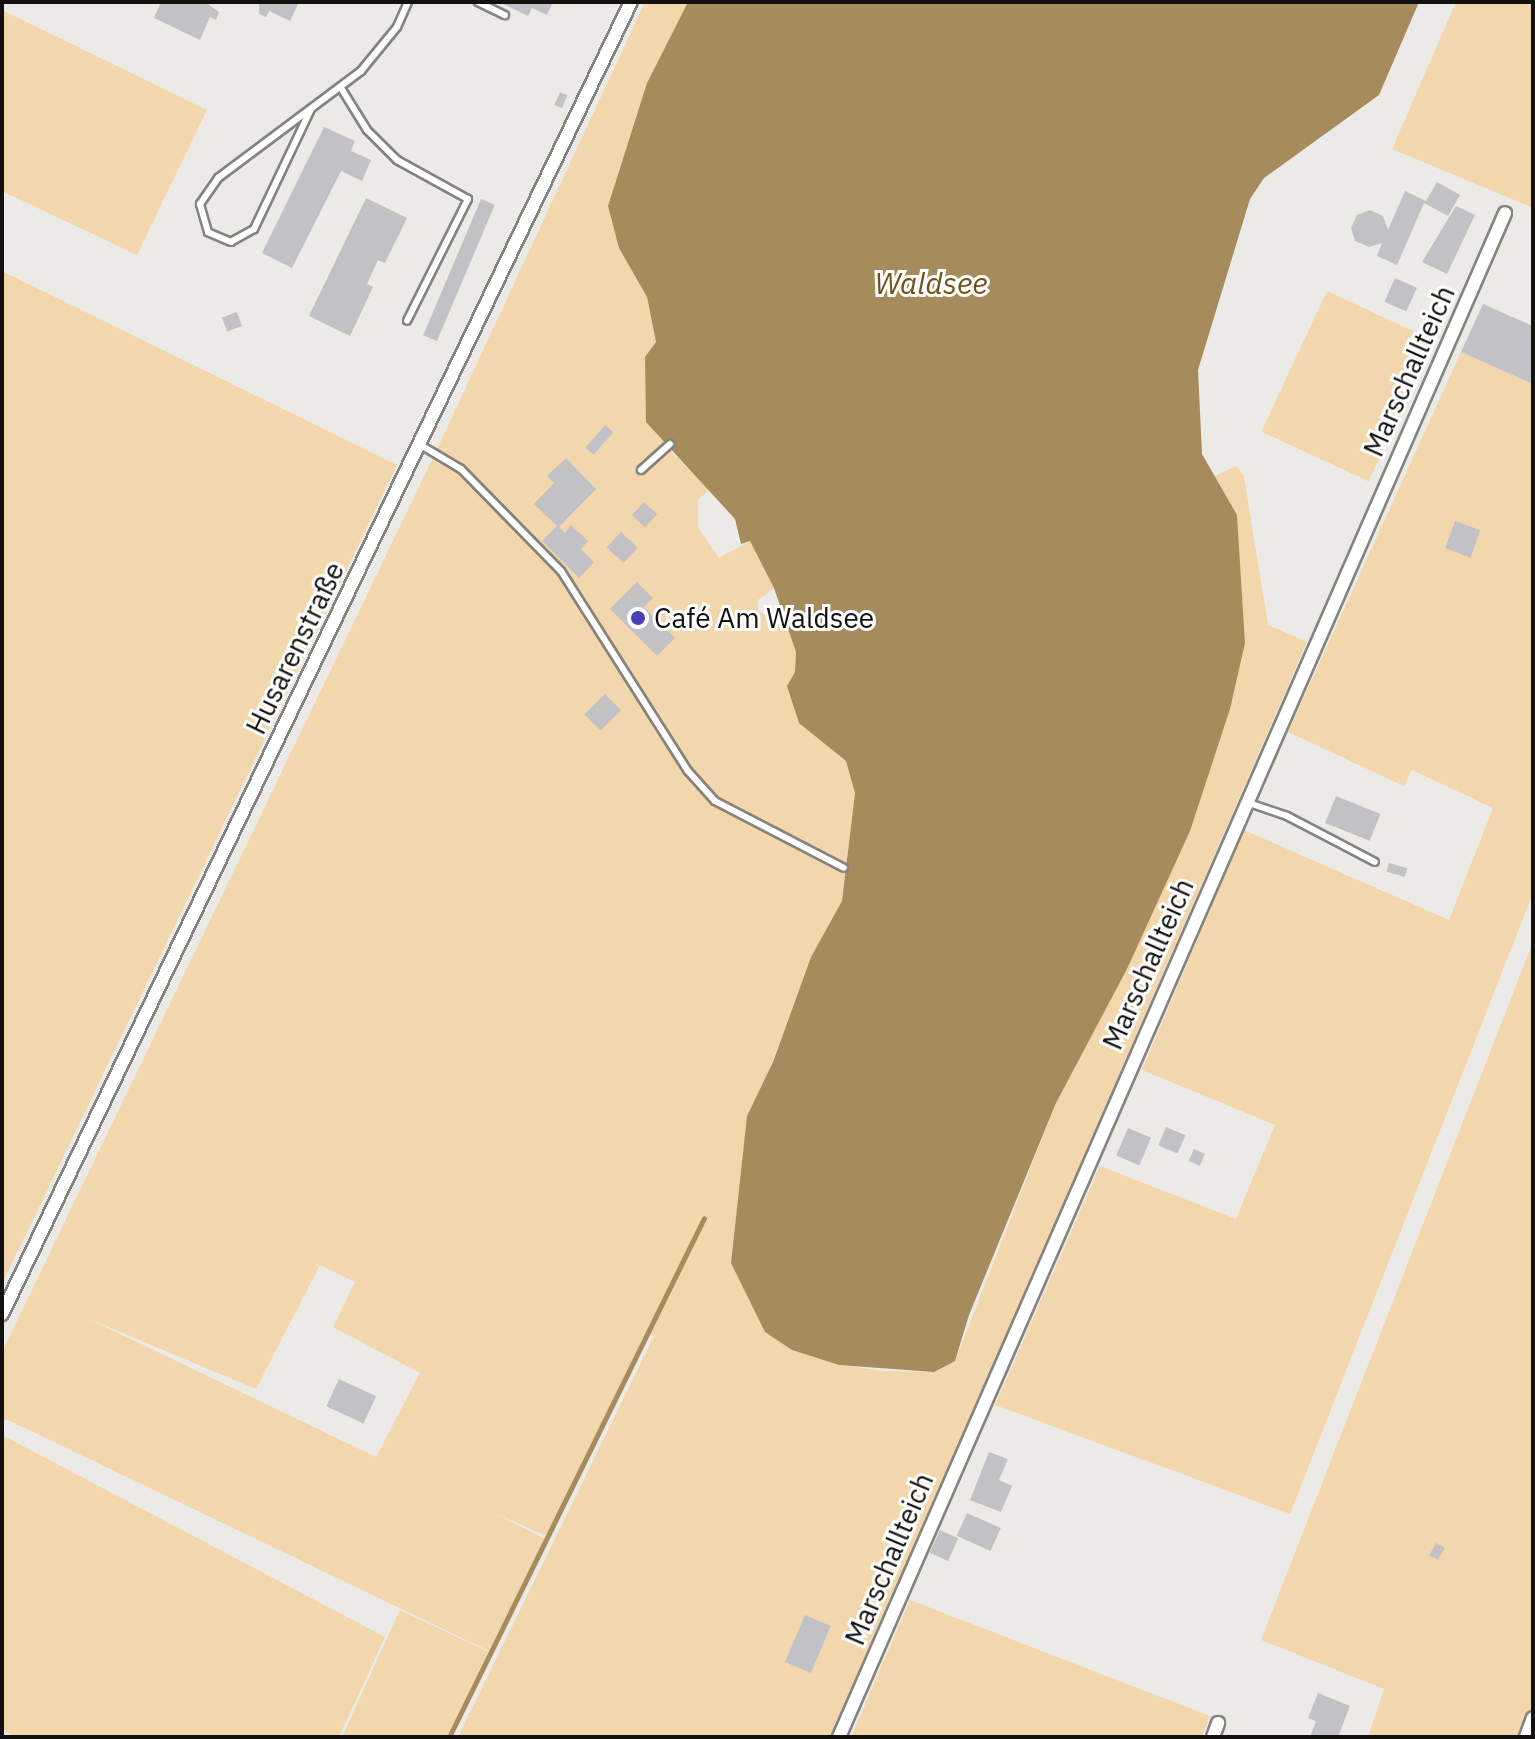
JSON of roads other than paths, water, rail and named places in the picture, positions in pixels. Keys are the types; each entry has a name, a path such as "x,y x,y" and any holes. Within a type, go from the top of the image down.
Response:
{"street":[{"name":"Husarenstraße","path":"2,1314 631,2"},
{"name":"Marschallteich","path":"839,1737 1505,213"},
{"path":"1526,1737 1533,1718"},
{"path":"1213,1737 1218,1723"}],"lane":[{"path":"311,109 254,229 231,242 208,232 200,204 218,178 311,109 341,88 379,50 408,2"},
{"path":"478,2 505,15"},
{"path":"341,88 367,130 397,160 468,199 407,321"},
{"path":"419,444 461,469 561,571 688,771 715,801 844,868"},
{"path":"641,470 670,444"},
{"path":"1245,802 1287,816 1375,862"}],"water":[{"name":"Waldsee","path":"688,2 1419,2 1379,95 1264,178 1250,199 1198,370 1202,454 1237,515 1245,643 1230,709 1190,831 1127,969 1056,1103 969,1315 955,1361 934,1372 839,1365 792,1350 765,1332 731,1263 747,1116 773,1062 811,957 842,901 855,793 846,761 799,723 787,686 795,672 796,652 774,588 750,541 741,544 735,519 646,422 645,357 656,342 647,297 619,248 608,206 647,83"}],"waterway":[{"path":"449,1737 704,1218"}],"place":[{"name":"Café Am Waldsee","path":"638,618"}]}
